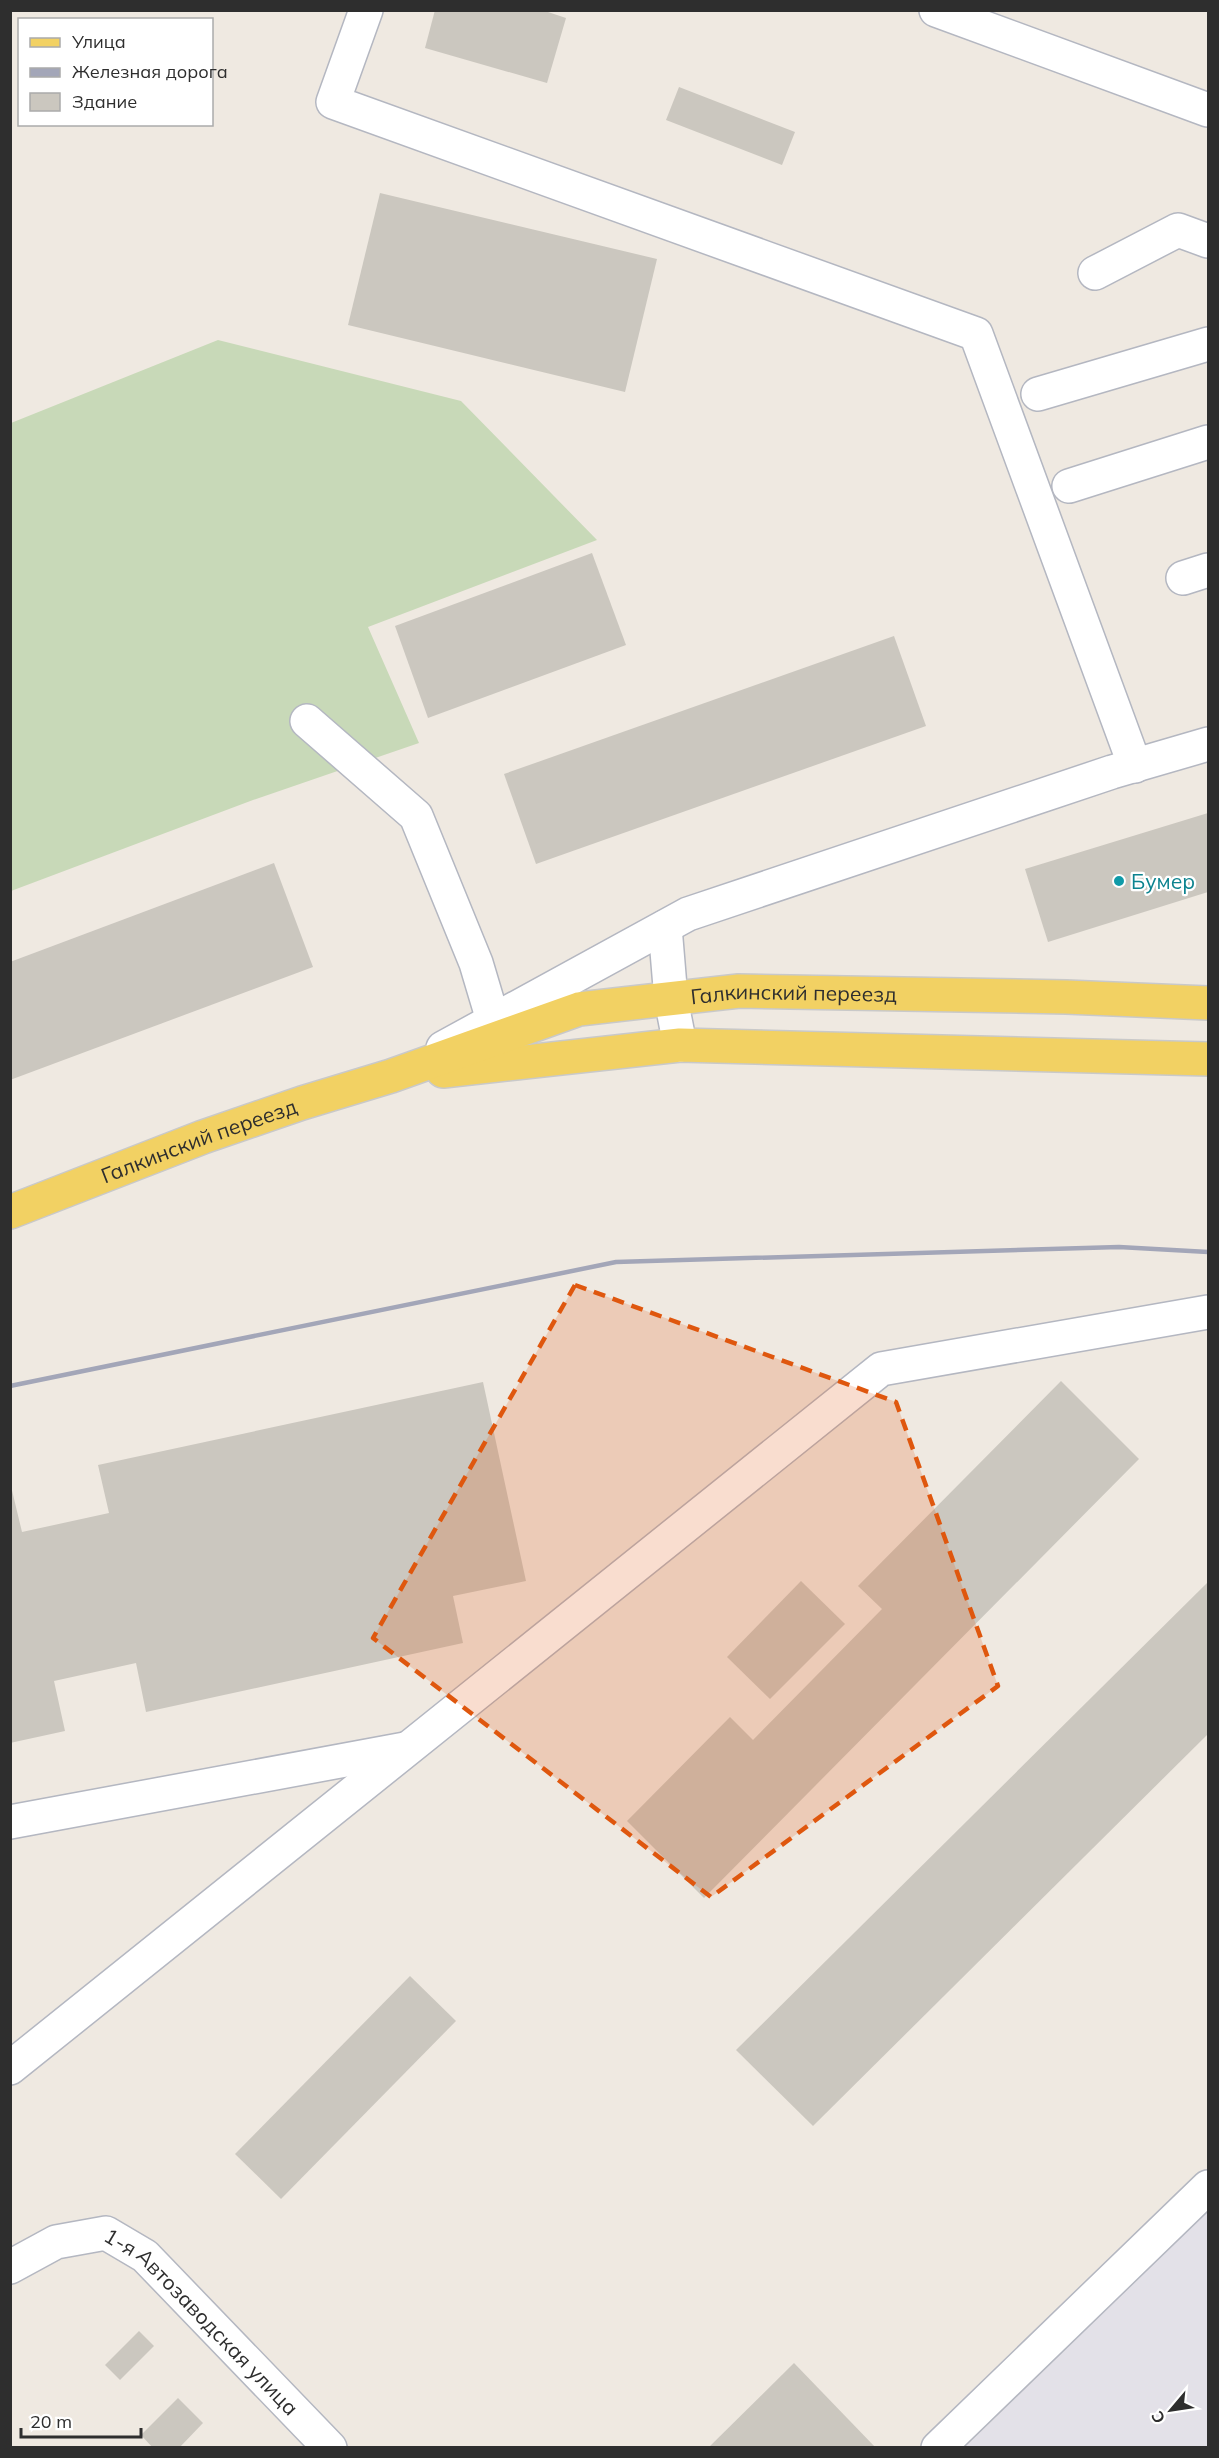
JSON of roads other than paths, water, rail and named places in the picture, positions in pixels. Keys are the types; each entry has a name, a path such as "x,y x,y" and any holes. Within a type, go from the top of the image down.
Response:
{"main road":[{"name":"Галкинский переезд","path":"10,1212 203,1137 391,1076 579,1009 739,991 1066,997 1209,1003"},
{"name":"Галкинский переезд","path":"391,1076 680,1045 1209,1059"}],"street":[{"path":"366,10 333,102 976,334 1135,766"},
{"path":"936,10 1209,110"},
{"path":"1095,273 1178,230 1209,241"},
{"path":"1038,394 1209,344"},
{"path":"1070,486 1209,442"},
{"path":"307,722 416,816 476,963 493,1020"},
{"path":"391,1076 688,914 1135,766 1209,744"},
{"path":"665,927 671,999 680,1045"},
{"path":"10,2068 880,1369 1209,1312"},
{"path":"10,1822 410,1748"},
{"path":"938,2448 1209,2187"},
{"name":"1-я Автозаводская улица","path":"10,2267 56,2242 105,2233 145,2256 330,2448"}],"railway":[{"path":"10,1386 616,1262 1119,1247 1208,1252"}],"place":[{"name":"Бумер","path":"1119,881"}]}
